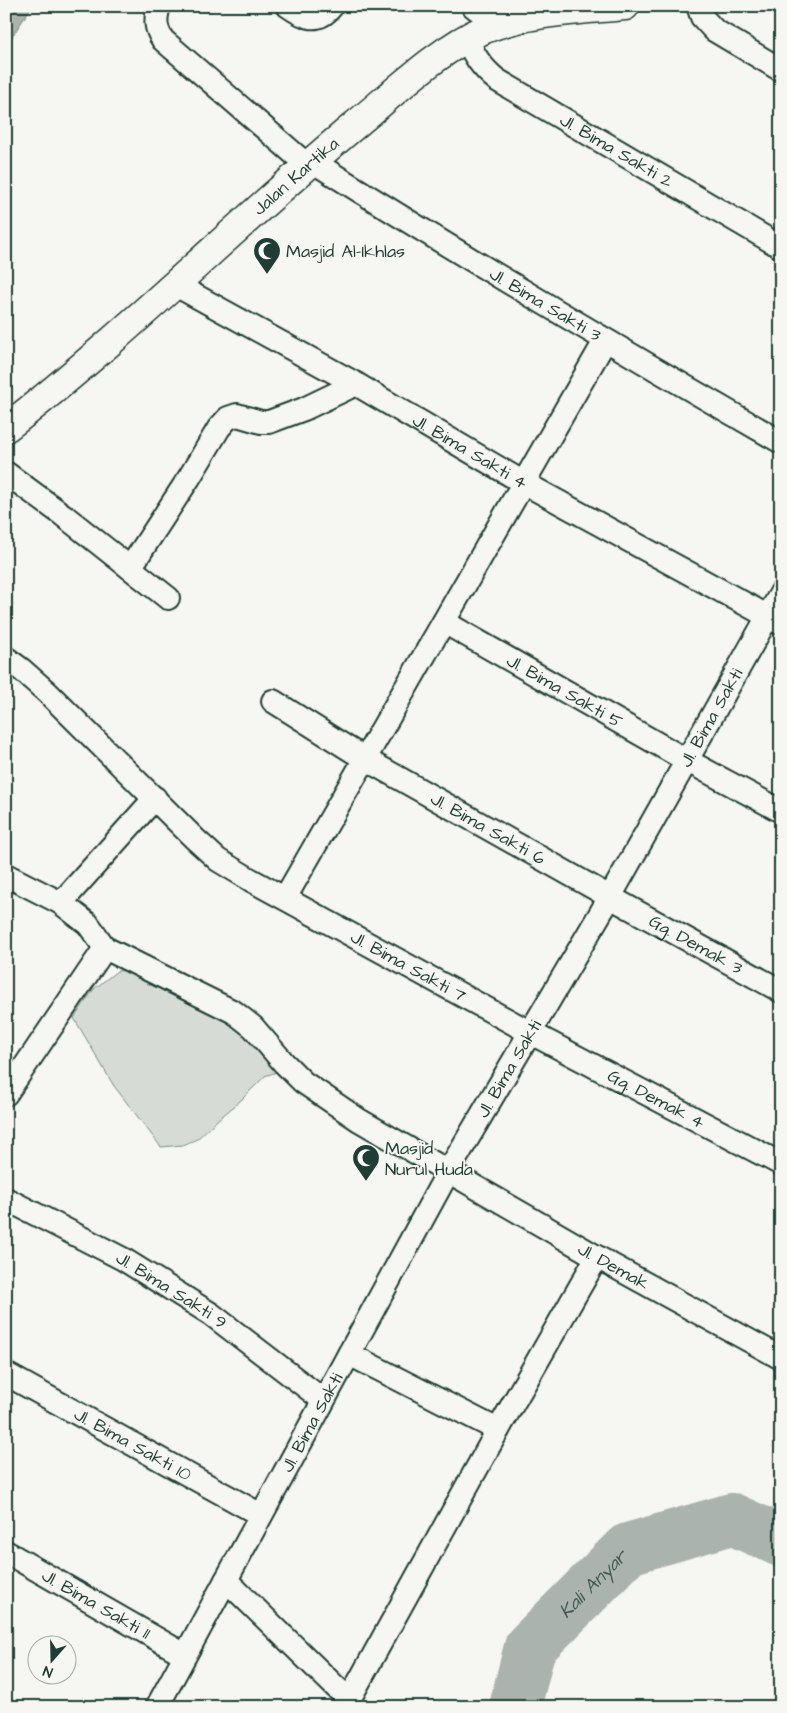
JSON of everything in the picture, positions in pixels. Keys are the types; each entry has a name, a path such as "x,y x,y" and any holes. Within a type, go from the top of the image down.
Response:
{"street":[{"name":"Jl. Bima Sakti 3","path":"159,6 155,18 157,31 163,40 310,163 605,341 781,442"},
{"path":"288,6 312,18 323,16 332,6"},
{"path":"473,6 499,16"},
{"name":"Jalan Kartika","path":"6,428 38,403 310,163 409,80 499,16 545,15 625,6"},
{"path":"698,6 702,17 714,30 781,70"},
{"name":"Jl. Bima Sakti 2","path":"467,39 476,58 485,70 497,80 781,247"},
{"name":"Jl. Bima Sakti 4","path":"174,284 356,384 524,483 774,620"},
{"path":"285,898 605,341"},
{"path":"130,568 189,478 219,428 228,418 237,415 261,422 270,422 304,409 356,384"},
{"path":"6,474 63,515 168,598"},
{"name":"Jl. Bima Sakti","path":"157,1707 448,1172 532,1033 686,760 774,620 781,593"},
{"name":"Jl. Bima Sakti 5","path":"444,622 686,760 781,811"},
{"name":"Jl. Bima Sakti 7","path":"6,658 48,693 218,860 532,1033"},
{"name":"Jl. Bima Sakti 6","path":"272,701 365,759 610,897"},
{"path":"61,903 155,798"},
{"path":"6,875 61,903 88,924 105,948 6,1094"},
{"name":"Gg. Demak 3","path":"610,897 781,991"},
{"name":"Jl. Demak","path":"105,948 234,1012 253,1027 284,1064 303,1082 359,1120 597,1257 781,1358"},
{"name":"Gg. Demak 4","path":"532,1033 781,1164"},
{"name":"Jl. Bima Sakti 9","path":"6,1199 123,1259 211,1314 323,1400"},
{"path":"226,1580 346,1703 597,1257"},
{"path":"348,1354 498,1430"},
{"name":"Jl. Bima Sakti 10","path":"6,1374 261,1515"},
{"name":"Jl. Bima Sakti 11","path":"6,1552 185,1655"}],"shaded area":[{"path":"6,6 32,6 6,46"},
{"path":"132,970 235,1024 279,1071 265,1076 197,1139 183,1145 161,1147 114,1086 74,1018 94,989 117,971"}],"waterway":[{"name":"Kali Anyar","path":"515,1707 530,1647 628,1549 732,1519 781,1541"}],"place":[{"name":"Masjid Al-Ikhlas","path":"267,275"},
{"name":"Masjid Nurul Huda","path":"366,1182"}]}
